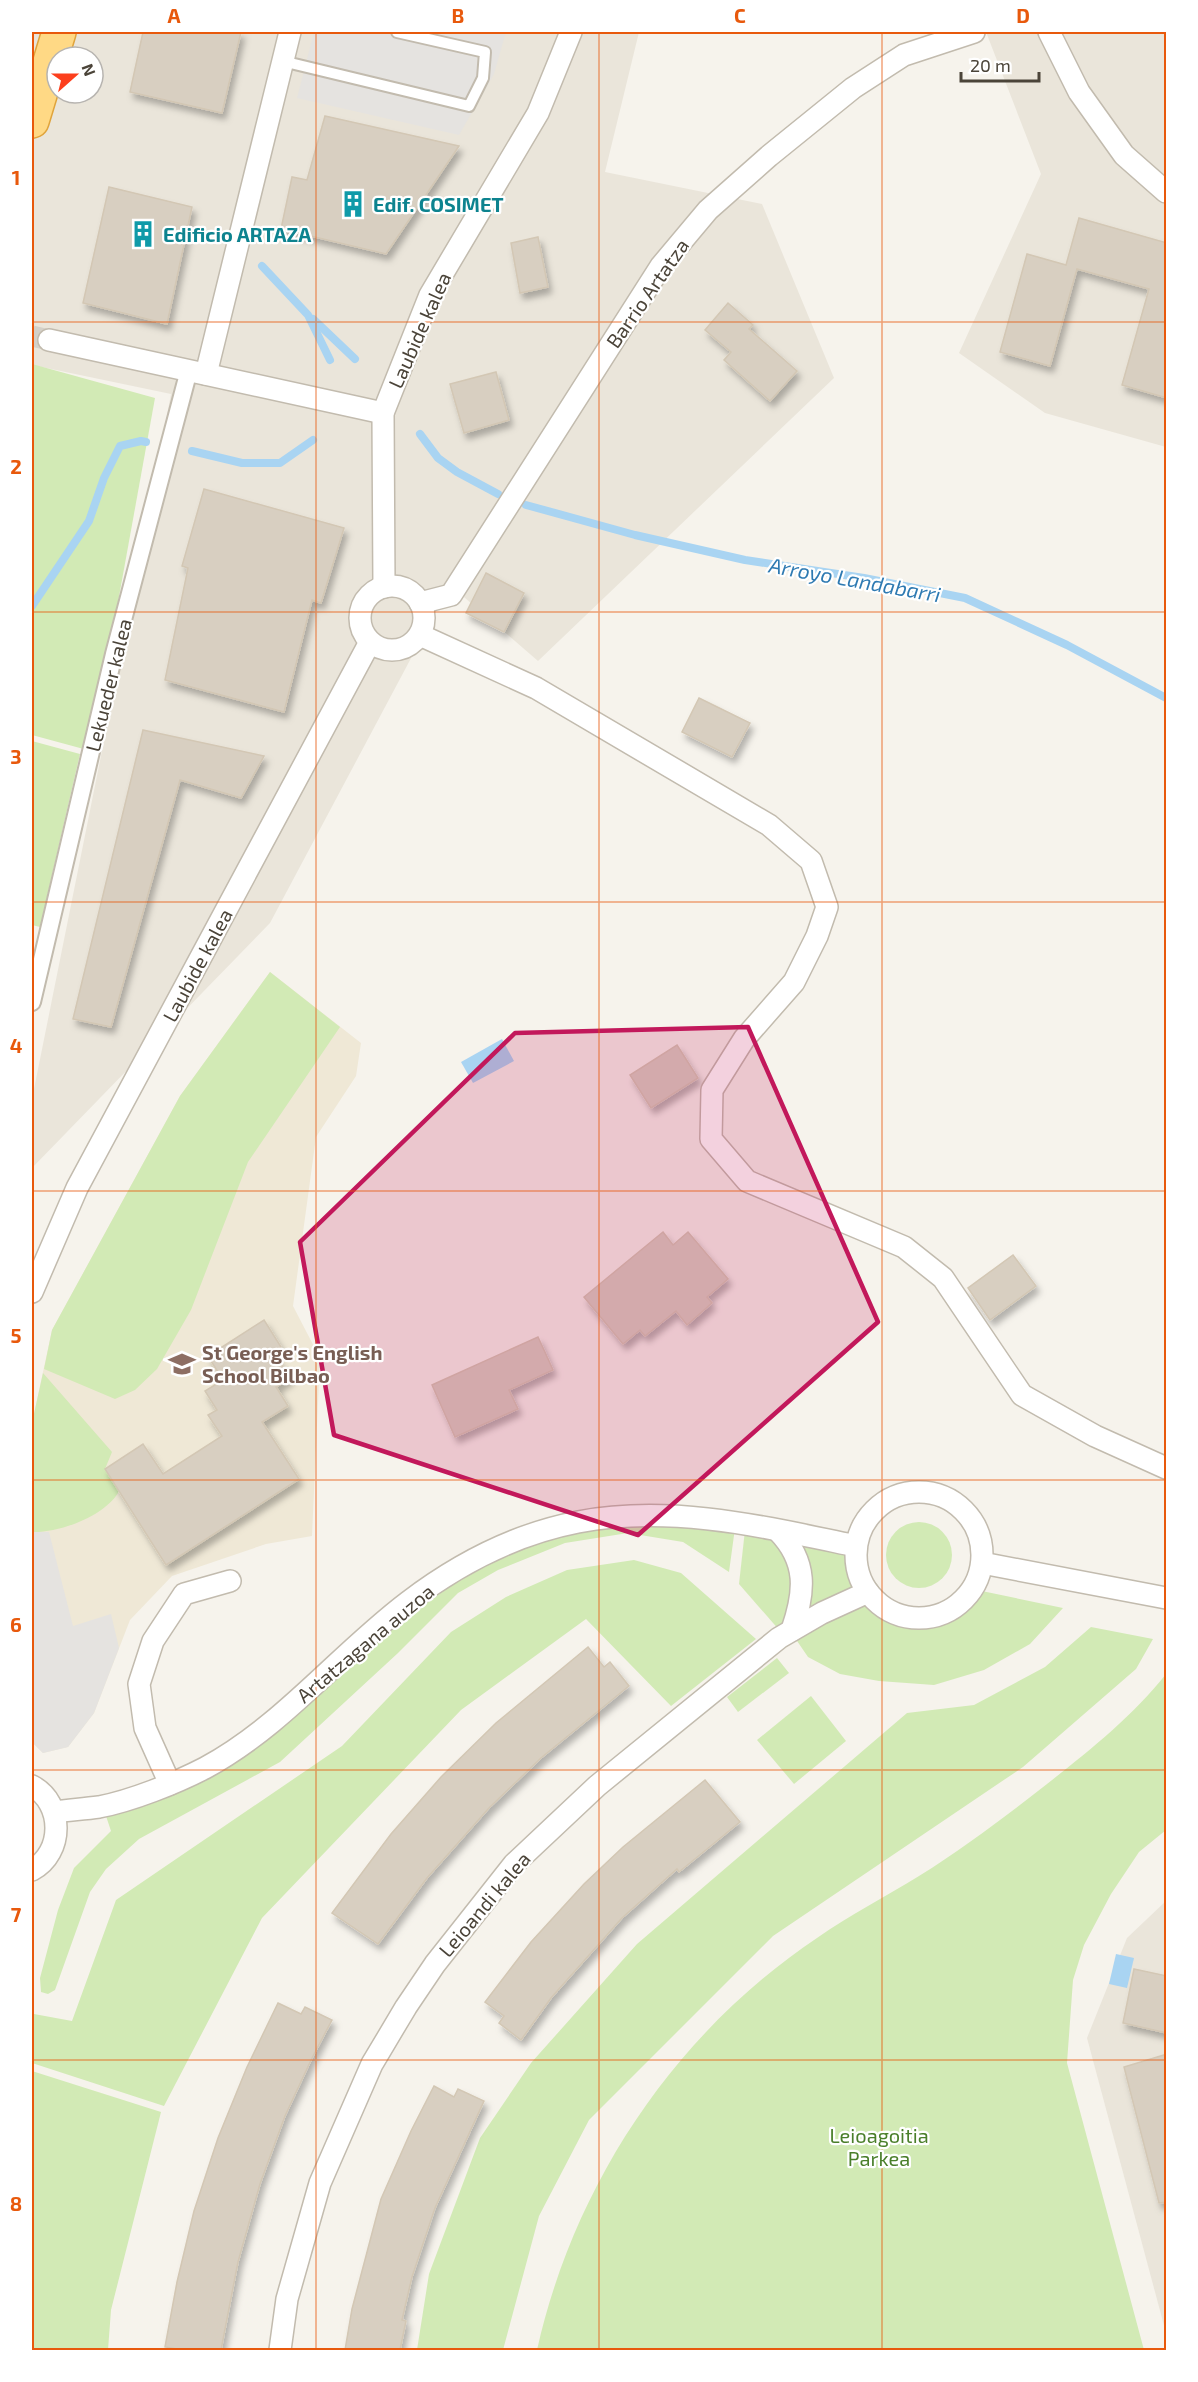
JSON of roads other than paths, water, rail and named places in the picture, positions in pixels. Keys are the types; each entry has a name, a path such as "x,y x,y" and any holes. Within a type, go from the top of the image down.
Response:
{"highway":[{"path":"32,121 58,32"}],"street":[{"path":"198,372 290,32"},
{"name":"Laubide kalea","path":"384,587 383,413 430,295 538,113 572,32"},
{"name":"Barrio Artatza","path":"420,603 451,595 661,266 708,210 854,88 904,55 974,32"},
{"path":"1049,32 1079,92 1124,155 1167,192"},
{"path":"49,340 383,413"},
{"name":"Lekueder kalea","path":"32,1002 114,654 198,372"},
{"path":"395,586 414,595 420,603 424,614 420,634 406,648 396,651 377,648 363,634 359,615 367,597 375,590 395,586"},
{"path":"420,634 536,688 769,825 811,861 827,907 817,936 794,982 744,1039 712,1089 711,1139 747,1181 904,1248 943,1278 1022,1395 1095,1436 1167,1468"},
{"name":"Laubide kalea","path":"32,1292 77,1188 370,642"},
{"path":"928,1491 951,1500 970,1516 981,1539 982,1563 977,1581 967,1597 952,1609 935,1616 916,1618 898,1615 881,1606 868,1592 860,1578 856,1562 856,1546 864,1522 880,1503 903,1493 928,1491"},
{"name":"Artatzagana auzoa","path":"54,1812 99,1807 170,1784 214,1762 274,1720 415,1597 457,1568 532,1534 580,1522 648,1515 699,1517 856,1546"},
{"path":"778,1531 788,1541 801,1570 803,1586 800,1608 792,1630"},
{"path":"982,1563 1167,1598"},
{"path":"170,1784 145,1728 139,1684 153,1641 184,1594 230,1581"},
{"name":"Leioandi kalea","path":"280,2350 287,2299 320,2182 372,2064 435,1964 514,1864 597,1786 771,1643 822,1613 868,1592"},
{"path":"32,1786 46,1798 54,1812 57,1827 54,1843 47,1857 32,1870"}],"lane":[{"path":"282,61 469,106 483,78 485,52 397,32"}],"water":[{"path":"502,1039 514,1061 473,1083 461,1062"},
{"path":"1116,1954 1134,1958 1127,1988 1109,1984"}],"waterway":[{"path":"262,266 308,315 330,360"},
{"name":"Arroyo Landabarri","path":"313,319 355,359"},
{"name":"Arroyo Landabarri","path":"420,434 438,458 457,472 498,494"},
{"path":"192,451 242,463 280,463 313,440"},
{"path":"32,606 89,521 104,478 120,446 146,442"},
{"name":"Arroyo Landabarri","path":"526,505 635,535 745,560 864,578 965,598 1067,645 1166,698"}],"tunnel":[{"path":"32,336 49,340"}],"place":[{"name":"Edif. COSIMET","path":"353,204"},
{"name":"Edificio ARTAZA","path":"143,234"},
{"name":"St George's English School Bilbao","path":"182,1364"}],"park label":[{"name":"Leioagoitia Parkea","path":"879,2146"}]}
